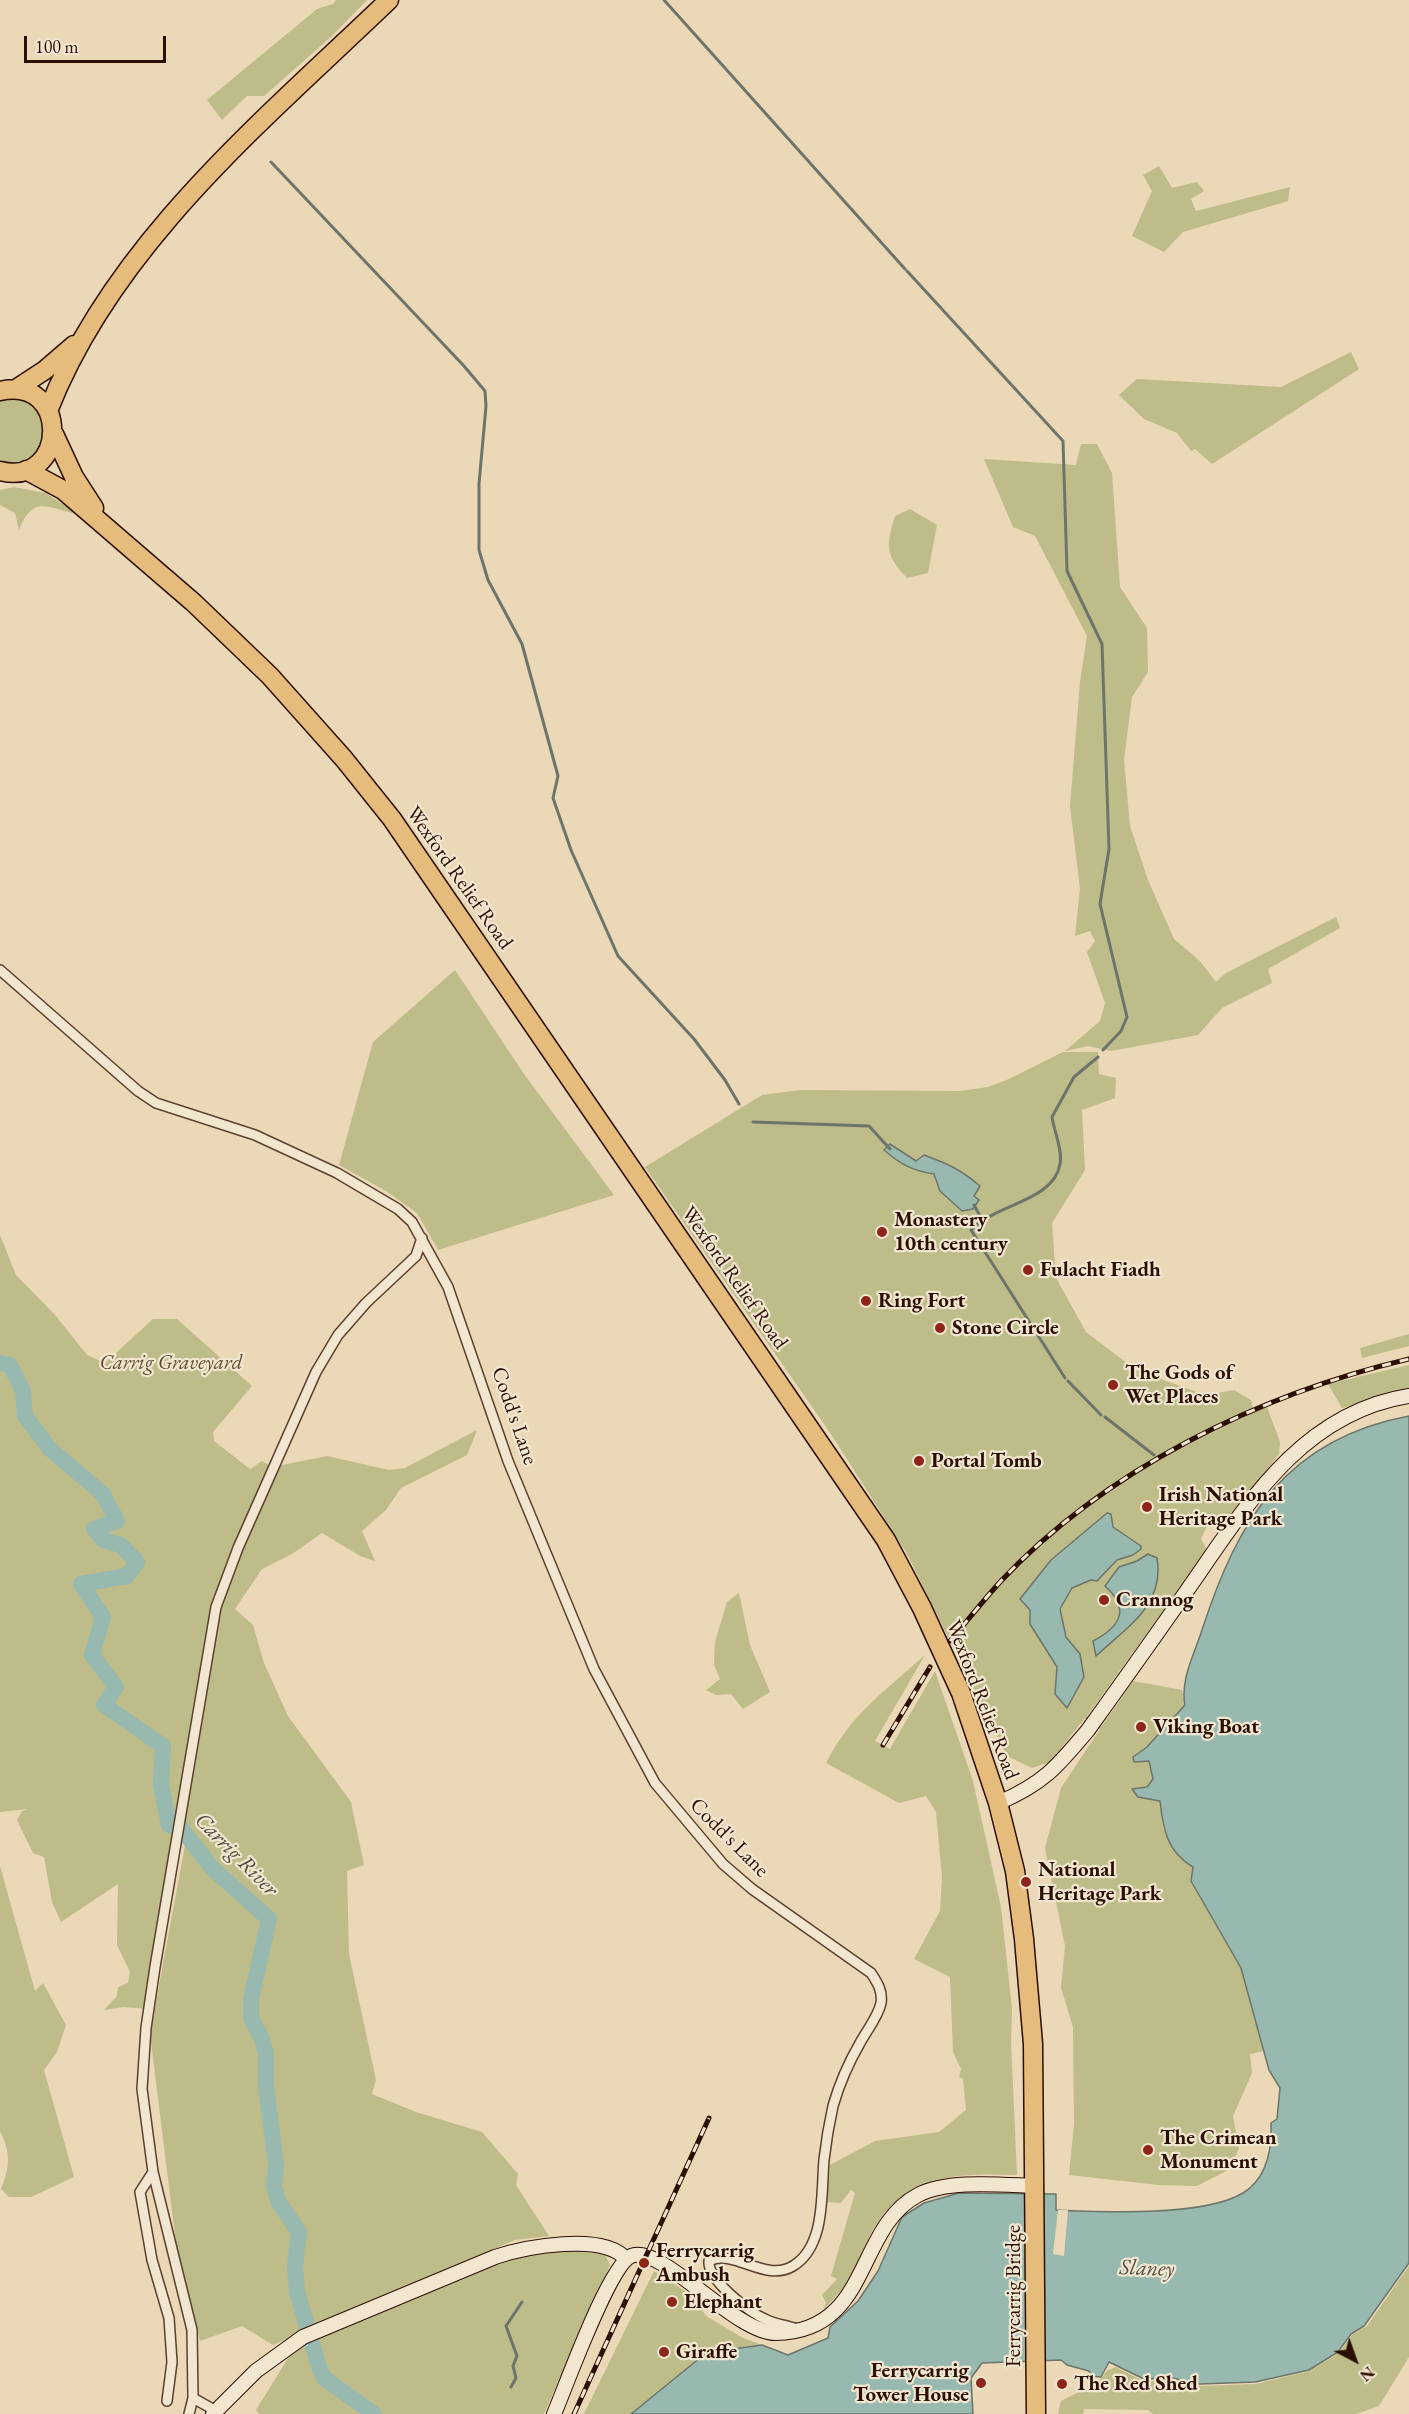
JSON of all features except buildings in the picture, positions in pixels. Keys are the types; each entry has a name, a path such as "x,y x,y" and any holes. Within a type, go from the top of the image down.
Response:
{"highway":[{"path":"8,390 35,396 48,411 82,338 132,267 194,190 389,0"},
{"path":"8,390 45,370 82,338"},
{"name":"Wexford Relief Road","path":"48,411 54,434 74,477 106,527"},
{"path":"9,473 45,456 54,434"},
{"name":"Wexford Relief Road","path":"9,473 63,490 194,603 270,676 344,759 392,819 886,1540 922,1608 961,1694 998,1803 1015,1871 1024,1939 1033,2044 1036,2190"},
{"name":"Ferrycarrig Bridge","path":"1036,2190 1036,2406"}],"main road":[{"path":"998,1803 1039,1783 1056,1768 1088,1730 1265,1481 1333,1422 1395,1398 1409,1396"},
{"path":"554,2414 605,2294 619,2267 626,2259 641,2254 651,2258 694,2284 737,2319 759,2331 779,2333 800,2329 822,2320 846,2298 856,2285 889,2219 905,2203 920,2194 941,2188 974,2185 1036,2190"},
{"path":"215,2412 256,2371 309,2335 523,2248 565,2244 591,2246 620,2253 626,2259"}],"street":[{"path":"0,970 138,1091 156,1103 255,1135 338,1173 398,1209 412,1222 422,1238 416,1256 357,1312 338,1335 316,1372 238,1548 216,1607 146,2028 142,2089 153,2172 192,2330 193,2398 189,2414"},
{"name":"Codd's Lane","path":"422,1238 448,1287 508,1461 594,1669 655,1784 723,1864 752,1889 871,1973 880,1986 881,2003 859,2044 835,2101 826,2146 820,2209 808,2252 792,2267 776,2270 755,2269 732,2260 719,2258 709,2261 712,2274 752,2312 766,2320 800,2329"},
{"path":"153,2172 140,2192 152,2260 169,2318 172,2362 167,2400"},
{"path":"193,2398 215,2412"}],"green space":[{"path":"336,0 367,0 333,35 264,96 247,96 222,120 207,100 317,9 333,4"},
{"path":"1159,166 1172,188 1197,182 1204,191 1191,199 1196,211 1290,187 1288,201 1183,232 1164,252 1132,236 1152,191 1143,175"},
{"path":"1351,352 1359,369 1212,464 1195,449 1191,451 1177,433 1144,419 1119,395 1137,379 1281,387"},
{"path":"16,396 37,404 48,435 27,465 0,465 0,398"},
{"path":"1081,444 1097,444 1112,473 1120,587 1147,628 1148,672 1132,697 1124,760 1130,826 1148,880 1174,939 1200,961 1216,982 1226,973 1336,917 1340,928 1268,969 1272,983 1222,1008 1198,1035 1111,1051 1088,1046 1065,1051 1100,1021 1105,1003 1087,952 1095,941 1090,931 1075,936 1080,889 1070,806 1080,682 1087,636 1035,536 1013,527 984,459 1076,465"},
{"path":"14,487 46,493 77,514 42,506 30,511 19,530 15,513 0,505 0,490"},
{"path":"910,509 937,525 928,573 907,578 891,556 889,543 895,516"},
{"path":"455,970 524,1074 614,1195 438,1250 417,1213 386,1191 339,1165 373,1042"},
{"path":"1063,1052 1098,1052 1099,1074 1116,1078 1115,1098 1082,1110 1085,1170 1052,1223 1056,1278 1086,1332 1136,1370 1205,1395 1234,1390 1251,1400 1254,1412 1267,1407 1280,1442 1279,1454 1233,1515 1217,1516 1206,1528 1201,1539 1207,1550 1087,1716 1101,1727 1133,1681 1182,1690 1185,1705 1148,1747 1133,1757 1149,1761 1153,1779 1147,1787 1132,1789 1138,1797 1160,1801 1163,1828 1193,1866 1241,1968 1264,2051 1250,2054 1252,2073 1233,2116 1239,2148 1230,2169 1197,2186 1158,2185 1069,2175 1074,2124 1073,2027 1061,1988 1065,1946 1045,1848 1061,1788 1100,1729 1085,1718 1050,1762 1032,1768 1007,1756 906,1552 831,1434 645,1167 762,1095 801,1090 960,1091 988,1087"},
{"name":"Carrig Graveyard","path":"0,1235 16,1275 56,1316 87,1355 105,1363 153,1319 177,1319 252,1386 213,1432 214,1441 250,1469 262,1461 273,1467 327,1456 389,1470 405,1468 477,1430 467,1455 401,1488 386,1510 362,1531 375,1561 360,1556 322,1533 292,1554 262,1569 235,1609 253,1625 264,1663 288,1716 351,1802 364,1865 347,1871 349,1954 376,2080 372,2094 416,2112 482,2132 518,2174 516,2185 549,2236 515,2240 273,2345 242,2326 200,2341 176,2243 150,2034 185,1845 262,1921 248,1978 246,2024 260,2049 264,2047 251,2018 251,2001 268,1919 213,1869 180,1827 149,2009 123,2007 104,2010 117,1996 118,1987 128,1983 130,1972 117,1945 118,1884 61,1922 52,1902 44,1857 33,1853 17,1820 22,1811 28,1809 0,1812"},
{"path":"1409,1334 1409,1346 1362,1358 1360,1348"},
{"path":"1409,1365 1409,1393 1342,1408 1328,1384"},
{"path":"739,1593 750,1645 770,1692 743,1709 731,1694 716,1695 706,1690 720,1679 714,1665 715,1642 727,1602"},
{"path":"925,1655 875,1741 890,1749 935,1671 973,1781 1001,1907 1012,2009 1011,2042 1017,2175 951,2177 914,2189 897,2200 883,2215 870,2236 850,2278 823,2310 826,2303 822,2295 837,2279 831,2276 855,2193 851,2190 841,2203 826,2202 830,2165 875,2141 939,2132 966,2110 963,2079 959,2077 961,2069 953,2052 950,1977 914,1959 940,1911 942,1877 936,1812 926,1796 899,1803 826,1763 846,1731 858,1717"},
{"path":"0,1866 35,1991 43,1983 66,2025 57,2052 44,2070 74,2177 31,2197 9,2197 1,2189 6,2174 8,2153 0,2131"},
{"path":"564,2251 605,2254 610,2265 544,2414 259,2414 256,2410 295,2347 499,2260 527,2252"},
{"path":"1409,2266 1409,2357 1379,2406 1356,2414 1153,2414 1148,2410 1084,2409 1083,2414 1058,2414 1061,2401 1097,2383 1107,2371 1116,2367 1145,2382 1172,2380 1201,2386 1255,2384 1310,2371 1339,2353 1352,2335 1367,2326"},
{"path":"654,2271 694,2297 706,2316 743,2338 762,2345 706,2353 631,2414 584,2414"}],"water":[{"path":"890,1144 916,1161 924,1155 954,1168 973,1180 980,1186 974,1196 979,1200 973,1209 962,1211 940,1191 934,1174 913,1169 890,1155 884,1150"},
{"name":"Slaney","path":"1409,1416 1409,2263 1364,2326 1351,2334 1338,2352 1309,2370 1255,2382 1200,2384 1172,2378 1144,2379 1109,2362 1101,2377 1091,2376 1089,2371 1067,2365 1061,2360 982,2363 971,2378 973,2414 631,2414 706,2353 762,2345 788,2355 828,2338 830,2327 858,2301 878,2271 902,2217 924,2203 959,2193 1056,2194 1056,2210 1152,2211 1204,2206 1225,2201 1243,2193 1258,2179 1269,2152 1271,2123 1277,2119 1280,2088 1269,2070 1241,1968 1191,1881 1193,1867 1177,1854 1168,1839 1160,1801 1138,1797 1132,1789 1147,1787 1153,1779 1149,1761 1134,1762 1133,1757 1147,1747 1185,1705 1186,1677 1216,1590 1232,1553 1251,1520 1273,1490 1299,1465 1330,1444 1366,1427"},
{"path":"1107,1513 1111,1514 1113,1527 1141,1546 1141,1549 1133,1555 1117,1560 1097,1581 1091,1580 1072,1588 1060,1609 1066,1637 1080,1654 1084,1677 1067,1708 1055,1694 1057,1667 1030,1624 1030,1610 1020,1599 1051,1560"},
{"path":"1148,1554 1157,1558 1158,1575 1149,1602 1131,1625 1096,1656 1093,1641 1116,1624 1120,1610 1113,1594 1105,1586 1119,1567 1137,1561"}],"pier":[{"path":"1058,2210 1068,2210 1064,2256 1053,2254"}],"waterway":[{"path":"664,0 905,269"},
{"path":"271,162 485,391 486,406 479,484 479,550 488,580 522,644 558,776 553,798 571,850 618,956 694,1039 725,1080 739,1104"},
{"path":"907,271 1063,441 1067,571 1102,644 1109,849 1100,904 1127,1017 1121,1031 1103,1050"},
{"path":"987,1218 1030,1197 1050,1184 1056,1175 1061,1159 1052,1117 1074,1077 1098,1057"},
{"path":"753,1122 869,1126 890,1149"},
{"path":"974,1205 980,1216"},
{"path":"981,1221 971,1230 1065,1378"},
{"name":"Carrig River","path":"0,1363 10,1365 23,1391 25,1416 50,1449 103,1494 117,1521 94,1529 103,1540 121,1545 137,1562 127,1576 81,1584 103,1617 92,1655 116,1687 104,1705 163,1746 161,1785 169,1825 180,1827 213,1869 269,1919 251,1999 251,2018 262,2039 266,2053 266,2087 276,2165 274,2186 278,2201 299,2232 295,2266 297,2292 320,2370 324,2378 374,2414"},
{"path":"1068,1381 1101,1415"},
{"path":"1105,1417 1154,1455"},
{"path":"511,2387 516,2378 513,2366 517,2356 506,2326 522,2302"}],"railway":[{"path":"950,1641 1000,1582 1042,1541 1088,1504 1137,1471 1188,1441 1242,1415 1353,1374 1409,1359"},
{"path":"883,1745 930,1667"},
{"path":"574,2414 709,2118"}],"place":[{"name":"Monastery 10th century","path":"882,1232"},
{"name":"Fulacht Fiadh","path":"1028,1270"},
{"name":"Ring Fort","path":"866,1301"},
{"name":"Stone Circle","path":"940,1328"},
{"name":"The Gods of Wet Places","path":"1113,1385"},
{"name":"Portal Tomb","path":"919,1461"},
{"name":"Irish National Heritage Park","path":"1147,1507"},
{"name":"Crannog","path":"1104,1600"},
{"name":"Viking Boat","path":"1141,1727"},
{"name":"National Heritage Park","path":"1026,1882"},
{"name":"The Crimean Monument","path":"1148,2150"},
{"name":"Ferrycarrig Ambush","path":"644,2263"},
{"name":"Elephant","path":"672,2302"},
{"name":"Giraffe","path":"664,2352"},
{"name":"Ferrycarrig Tower House","path":"981,2383"},
{"name":"The Red Shed","path":"1062,2384"}]}
